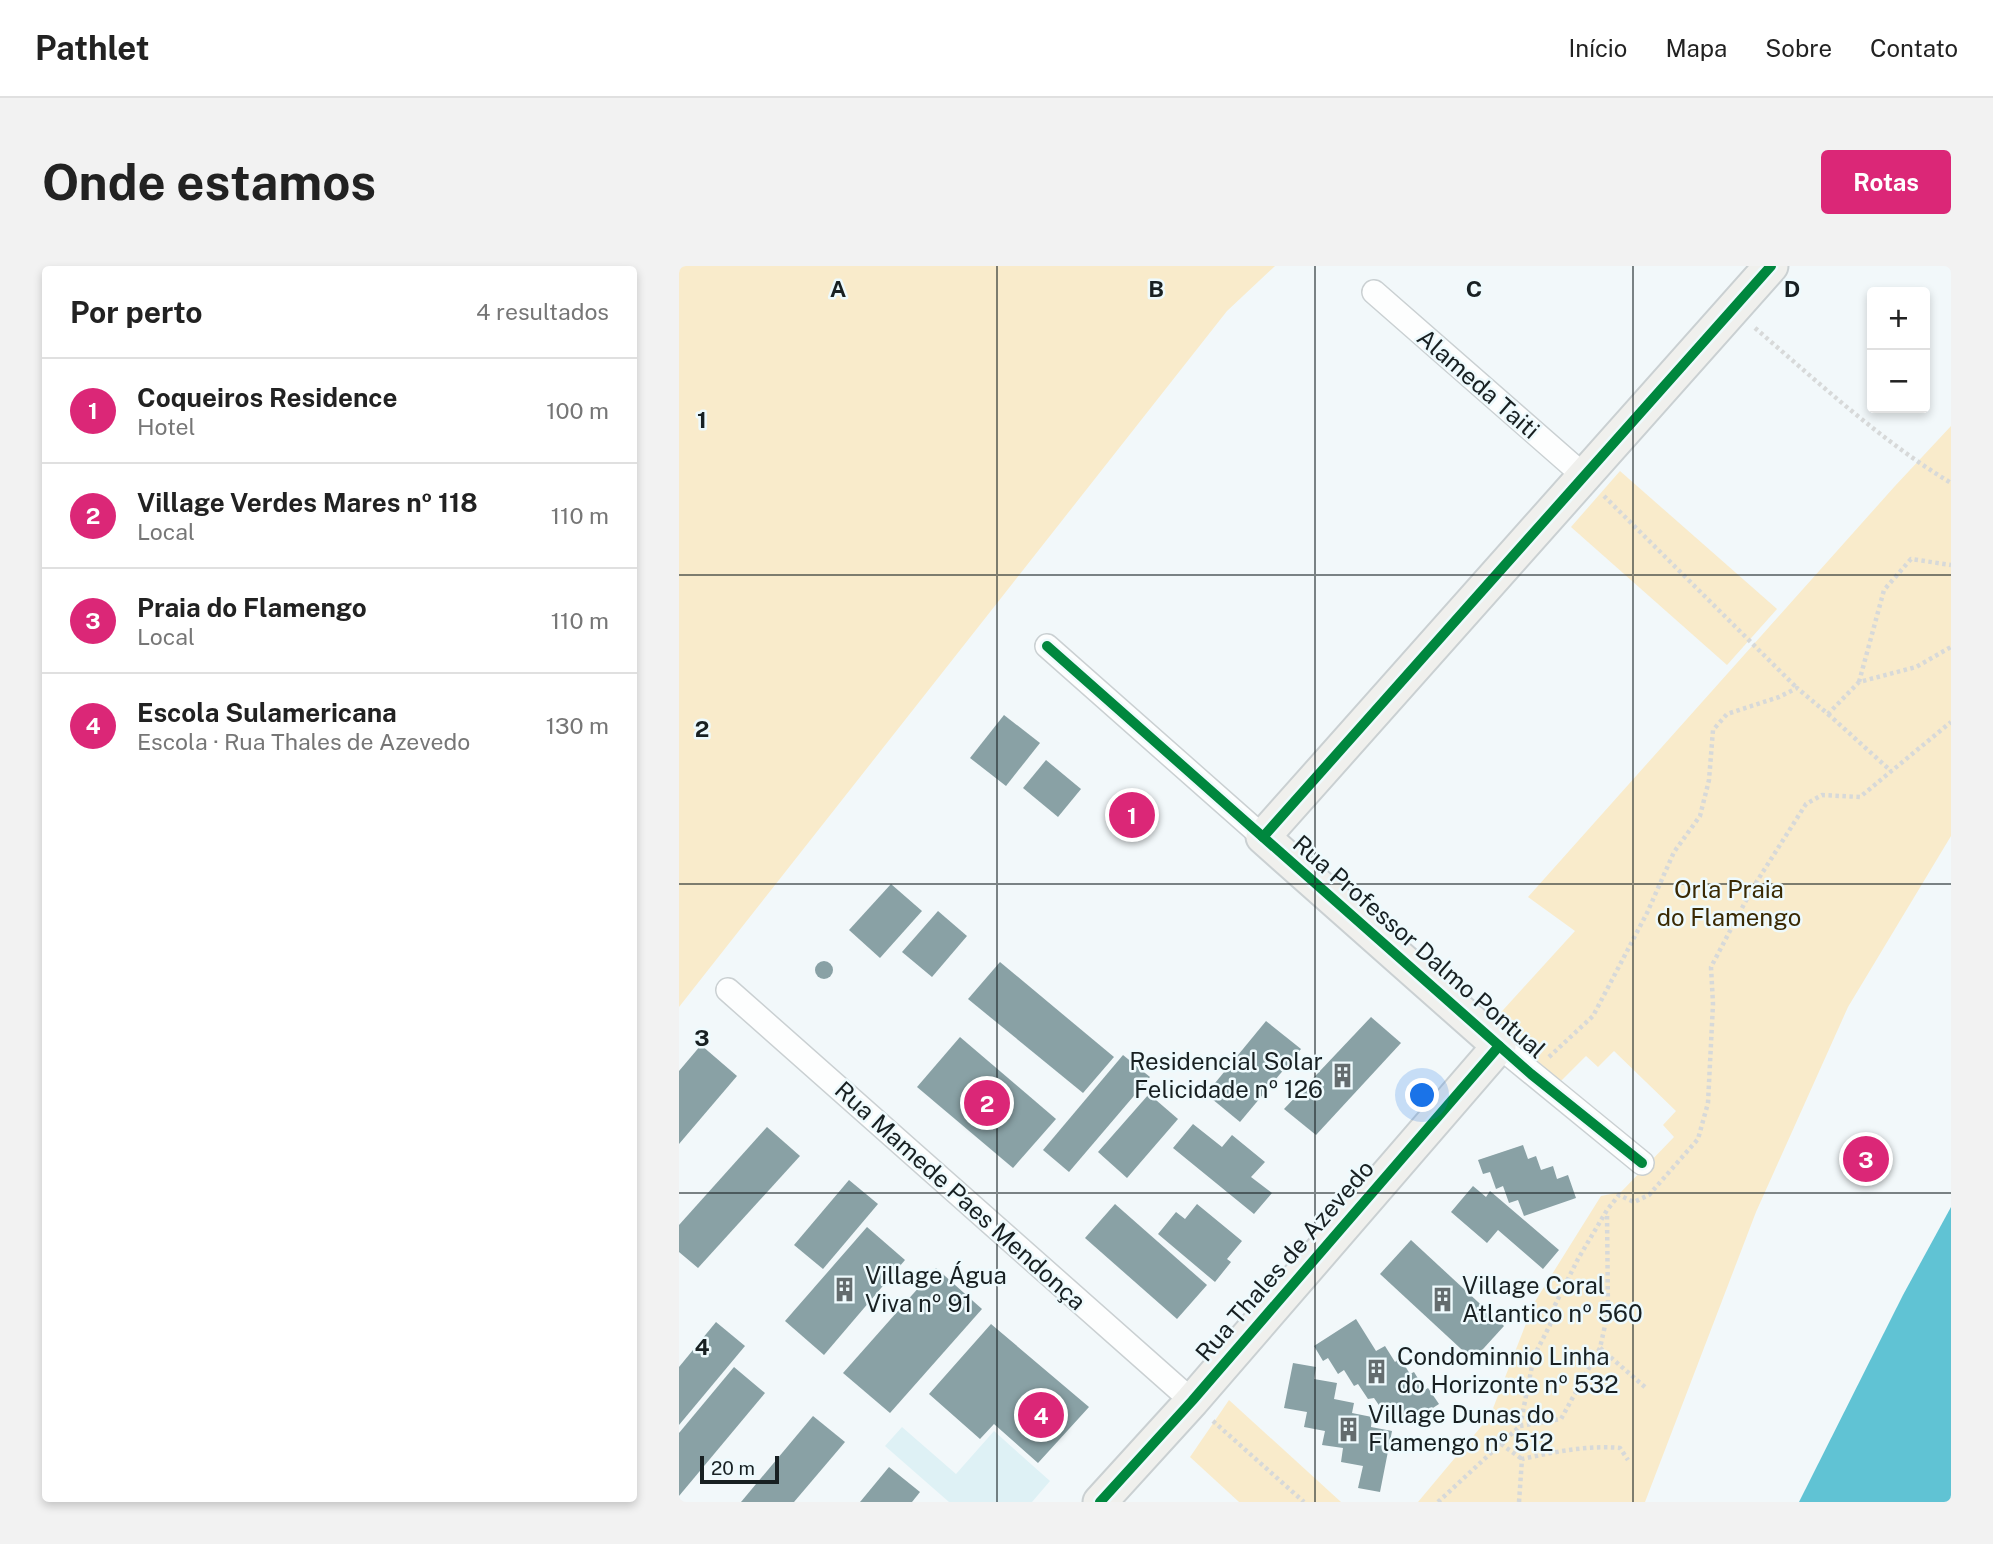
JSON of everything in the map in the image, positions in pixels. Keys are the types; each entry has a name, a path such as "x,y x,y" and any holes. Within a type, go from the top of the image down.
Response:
{"street":[{"path":"1262,837 1771,266"},
{"name":"Alameda Taiti","path":"1374,292 1583,475"},
{"name":"Rua Professor Dalmo Pontual","path":"1047,646 1531,1074 1642,1163"},
{"name":"Rua Mamede Paes Mendonça","path":"728,990 1192,1401"},
{"name":"Rua Thales de Azevedo","path":"1100,1502 1192,1401 1499,1046"}],"path":[{"path":"1733,309 1879,433 1922,466 1951,483"},
{"path":"1583,475 1797,688 1891,771"},
{"path":"1828,714 1859,682 1884,590 1911,559 1951,565"},
{"path":"1859,682 1916,667 1951,648"},
{"path":"1531,1074 1593,1016 1647,913 1674,852 1700,816 1709,780 1713,730 1727,714 1779,697 1797,688"},
{"path":"1520,1426 1534,1356 1578,1259 1607,1210 1619,1195 1634,1202 1650,1195 1698,1139 1708,1103 1713,1004 1711,967 1752,889 1806,804 1822,795 1860,797 1951,722"},
{"path":"1438,1502 1520,1426 1561,1419 1600,1348 1608,1312 1607,1210"},
{"path":"1600,1348 1646,1388"},
{"path":"1192,1401 1304,1502"},
{"path":"1501,1444 1522,1459 1569,1449 1600,1446 1620,1448 1628,1460"},
{"path":"1519,1502 1522,1459"}],"shaded area":[{"path":"902,1427 956,1474 994,1431 1050,1481 1032,1502 949,1502 885,1446"}],"green space":[{"path":"679,266 1275,266 1227,311 679,1007"},
{"name":"Orla Praia do Flamengo","path":"1951,426 1951,836 1848,1007 1756,1212 1645,1502 1418,1502 1490,1416 1534,1303 1601,1196 1621,1192 1674,1137 1663,1125 1676,1111 1614,1051 1598,1067 1586,1056 1560,1082 1494,1020 1575,931 1528,897"},
{"path":"1620,471 1777,609 1727,665 1571,527"},
{"path":"1229,1400 1341,1502 1239,1502 1190,1457"}],"water":[{"path":"1951,1207 1951,1502 1799,1502 1903,1295"}],"building":[{"path":"1004,715 1040,743 1006,786 970,758"},
{"path":"1046,760 1081,789 1058,817 1023,788"},
{"path":"891,884 922,911 880,958 849,930"},
{"path":"938,911 967,936 932,977 902,952"},
{"path":"820,961 828,961 833,970 831,977 820,979 815,974 815,966"},
{"path":"1000,962 1114,1057 1083,1093 968,999"},
{"name":"Residencial Solar Felicidade nº 126","path":"1371,1017 1401,1043 1316,1135 1284,1109"},
{"path":"1266,1021 1301,1049 1240,1122 1206,1094"},
{"path":"960,1037 1056,1119 1013,1168 917,1087"},
{"path":"701,1045 737,1076 679,1144 679,1071"},
{"path":"1123,1055 1150,1077 1069,1172 1043,1150"},
{"path":"1149,1094 1178,1119 1127,1178 1098,1152"},
{"path":"1193,1124 1222,1147 1232,1135 1265,1162 1251,1177 1272,1193 1254,1214 1173,1148"},
{"path":"767,1127 800,1156 698,1268 679,1252 679,1225"},
{"path":"1523,1145 1528,1159 1536,1156 1541,1170 1553,1166 1557,1179 1568,1175 1576,1198 1524,1216 1518,1200 1509,1203 1503,1186 1496,1189 1490,1172 1483,1174 1478,1160"},
{"path":"849,1180 878,1204 823,1269 794,1245"},
{"path":"1473,1186 1486,1197 1490,1191 1559,1250 1543,1269 1498,1230 1487,1243 1451,1212"},
{"path":"1115,1204 1207,1285 1177,1319 1085,1238"},
{"path":"1197,1204 1242,1241 1227,1259 1231,1262 1215,1282 1158,1234 1176,1212 1185,1219"},
{"name":"Village Água Viva nº 91","path":"867,1227 905,1260 824,1355 785,1321"},
{"name":"Village Coral Atlantico nº 560","path":"1411,1240 1504,1326 1473,1360 1380,1274"},
{"path":"936,1268 982,1309 890,1413 843,1373"},
{"name":"Condominnio Linha do Horizonte nº 532","path":"1356,1319 1376,1351 1385,1346 1395,1362 1400,1358 1410,1374 1414,1372 1425,1390 1428,1388 1439,1404 1413,1421 1408,1415 1399,1421 1390,1407 1383,1411 1374,1398 1368,1399 1358,1384 1354,1386 1344,1370 1338,1374 1328,1358 1323,1361 1314,1346"},
{"path":"716,1322 745,1346 679,1425 679,1367"},
{"path":"991,1324 1089,1407 1038,1463 994,1424 980,1439 929,1394"},
{"name":"Village Dunas do Flamengo nº 512","path":"1293,1363 1316,1367 1314,1379 1337,1383 1334,1399 1354,1403 1352,1413 1372,1417 1371,1427 1392,1431 1380,1492 1358,1488 1363,1466 1341,1462 1343,1448 1322,1445 1325,1431 1304,1427 1307,1412 1284,1408"},
{"path":"734,1367 765,1393 679,1496 679,1433"},
{"path":"813,1416 845,1442 794,1502 741,1502"},
{"path":"889,1467 920,1492 912,1502 860,1502"}],"cycle path":[{"path":"1263,837 1771,266"},
{"path":"1047,646 1531,1074 1642,1163"},
{"path":"1100,1502 1192,1401 1499,1046"}],"place":[{"name":"Coqueiros Residence","path":"1132,815"},
{"name":"Residencial Solar Felicidade nº 126","path":"1343,1076"},
{"name":"Village Verdes Mares nº 118","path":"987,1103"},
{"name":"Praia do Flamengo","path":"1866,1159"},
{"name":"Village Água Viva nº 91","path":"845,1290"},
{"name":"Village Coral Atlantico nº 560","path":"1442,1300"},
{"name":"Condominnio Linha do Horizonte nº 532","path":"1377,1371"},
{"name":"Escola Sulamericana","path":"1041,1415"},
{"name":"Village Dunas do Flamengo nº 512","path":"1348,1429"}]}
